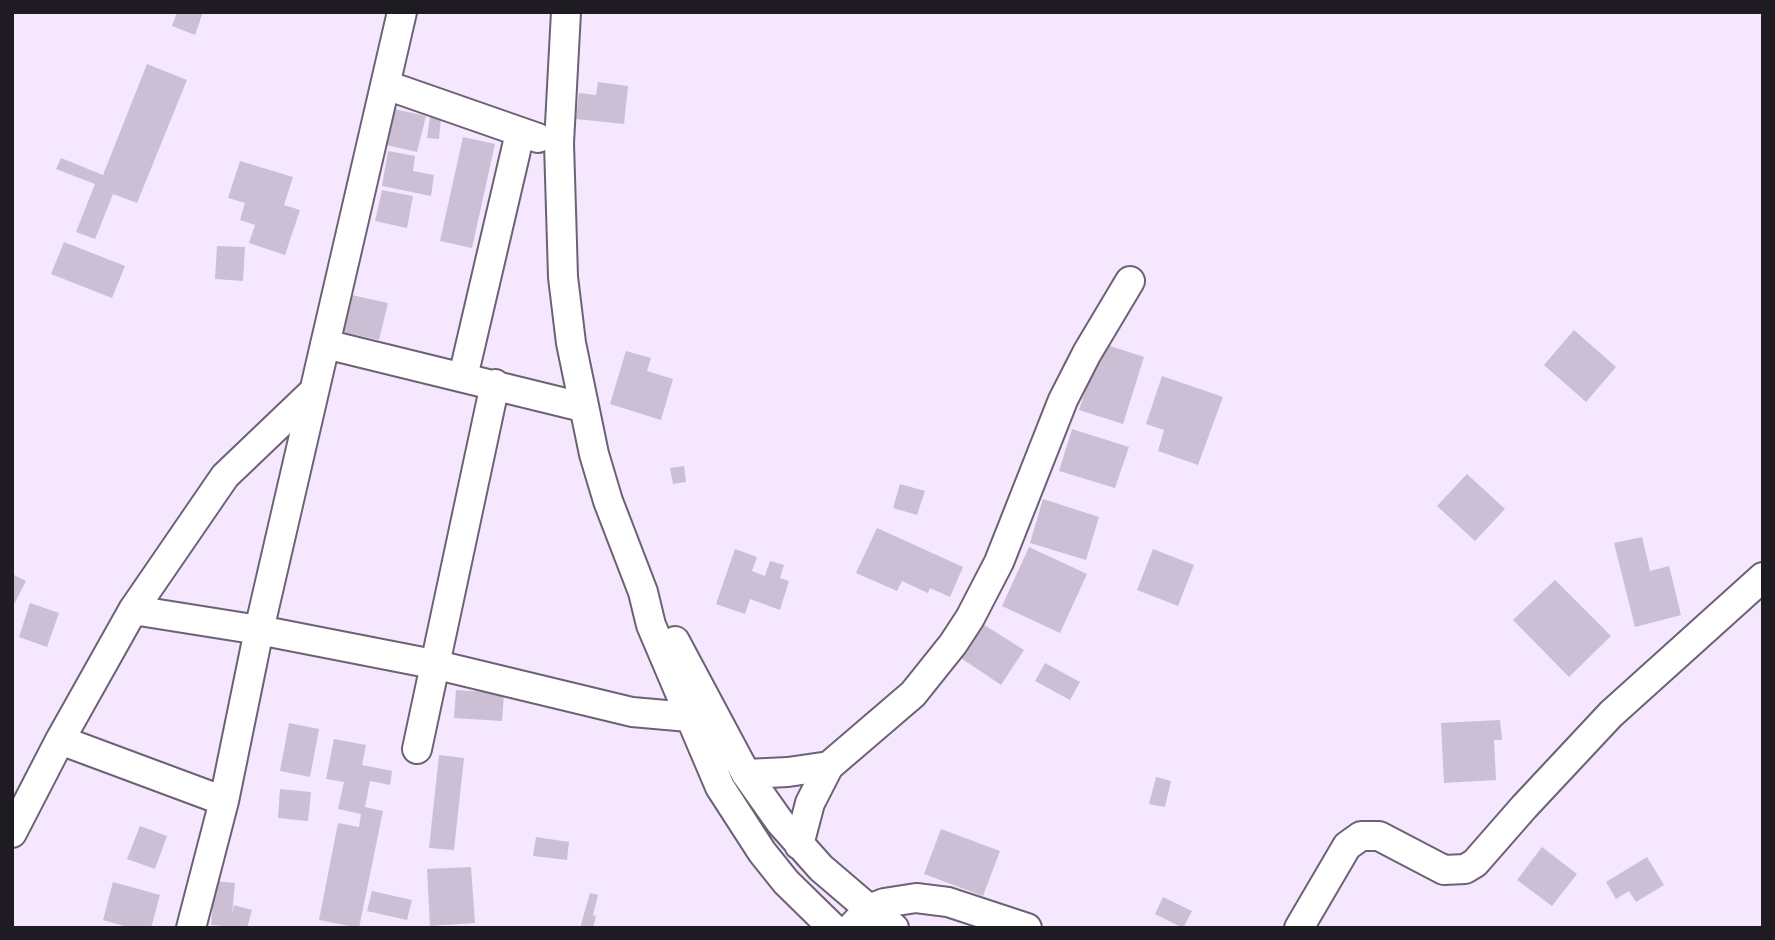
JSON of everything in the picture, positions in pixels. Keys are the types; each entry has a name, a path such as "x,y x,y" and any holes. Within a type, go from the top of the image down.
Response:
{"street":[{"path":"191,928 223,801 259,630 402,12"},
{"path":"566,12 559,143 563,277 570,342 582,407 607,501 643,592 651,625 720,787 740,820 786,883 833,928"},
{"path":"386,85 520,133 559,143"},
{"path":"463,377 520,133"},
{"path":"799,845 810,803 829,765 913,694 970,618 999,562 1063,400 1087,353 1130,281"},
{"path":"325,344 582,407"},
{"path":"417,749 433,664 495,384"},
{"path":"12,833 60,740 133,610 225,477 314,391"},
{"path":"1299,928 1347,846 1361,836 1379,836 1444,870 1465,869 1475,863 1611,715 1763,577"},
{"path":"643,592 667,625 746,774 762,798 860,919 894,928"},
{"path":"133,610 259,630 433,664 632,712 689,718"},
{"path":"60,740 223,801"},
{"path":"746,774 788,772 829,765"},
{"path":"860,919 900,900 932,899 1027,928"}],"building":[{"path":"177,12 203,12 195,35 172,26"},
{"path":"147,64 187,80 137,203 113,194 95,239 76,232 95,184 56,169 61,158 103,175"},
{"path":"598,82 628,86 624,124 576,119 579,93 596,95"},
{"path":"390,108 426,116 417,152 382,144"},
{"path":"430,117 441,119 439,139 427,138"},
{"path":"463,137 495,144 472,248 440,241"},
{"path":"388,151 415,156 413,171 434,175 431,196 382,186"},
{"path":"240,161 293,177 284,205 300,210 285,255 249,243 255,225 240,220 245,203 228,198"},
{"path":"382,190 413,196 407,228 375,221"},
{"path":"64,242 125,266 112,298 51,274"},
{"path":"217,246 245,247 243,281 215,279"},
{"path":"342,293 388,303 379,340 334,330"},
{"path":"1574,330 1616,367 1586,402 1544,365"},
{"path":"1101,343 1144,357 1123,424 1079,410"},
{"path":"626,351 651,358 647,371 673,379 661,420 610,404"},
{"path":"1162,376 1223,397 1198,465 1158,451 1164,430 1146,424"},
{"path":"1072,429 1129,447 1115,488 1059,471"},
{"path":"684,466 686,482 673,484 670,468"},
{"path":"1467,474 1505,509 1475,541 1437,506"},
{"path":"900,484 925,491 917,515 893,508"},
{"path":"1043,499 1099,517 1086,560 1030,543"},
{"path":"877,528 963,567 950,597 930,588 928,593 902,581 897,591 856,573"},
{"path":"1642,537 1650,571 1669,566 1681,615 1635,627 1614,543"},
{"path":"1029,547 1087,574 1060,633 1002,606"},
{"path":"735,549 757,557 752,571 765,576 770,561 784,565 780,578 789,581 780,610 750,599 745,614 716,604"},
{"path":"1153,549 1194,565 1178,606 1137,590"},
{"path":"12,574 26,581 12,608"},
{"path":"1555,580 1611,636 1569,677 1513,620"},
{"path":"30,603 59,613 47,647 19,637"},
{"path":"978,621 1024,650 1001,685 955,654"},
{"path":"1045,663 1080,682 1070,700 1035,681"},
{"path":"456,690 504,693 502,721 454,718"},
{"path":"1500,720 1502,740 1494,740 1496,780 1444,783 1441,723"},
{"path":"289,723 319,729 310,777 280,771"},
{"path":"334,739 366,745 362,765 392,771 390,785 370,781 365,807 383,811 359,928 319,920 338,823 359,827 361,814 338,809 344,782 326,779"},
{"path":"439,755 464,758 454,850 429,848"},
{"path":"1156,777 1171,781 1165,807 1149,804"},
{"path":"280,789 311,792 308,821 278,818"},
{"path":"140,826 167,836 155,869 127,859"},
{"path":"941,829 1000,851 983,896 924,874"},
{"path":"536,837 569,842 567,860 533,856"},
{"path":"1542,847 1577,874 1552,906 1517,880"},
{"path":"1647,857 1664,885 1636,902 1629,891 1616,899 1606,882"},
{"path":"471,867 475,923 430,926 427,869"},
{"path":"215,881 235,883 232,914 234,905 252,910 247,928 211,925"},
{"path":"113,882 160,895 151,928 131,928 103,920"},
{"path":"372,891 412,900 407,920 367,911"},
{"path":"590,893 598,895 593,928 580,928"},
{"path":"1163,897 1192,911 1183,928 1155,914"}]}
